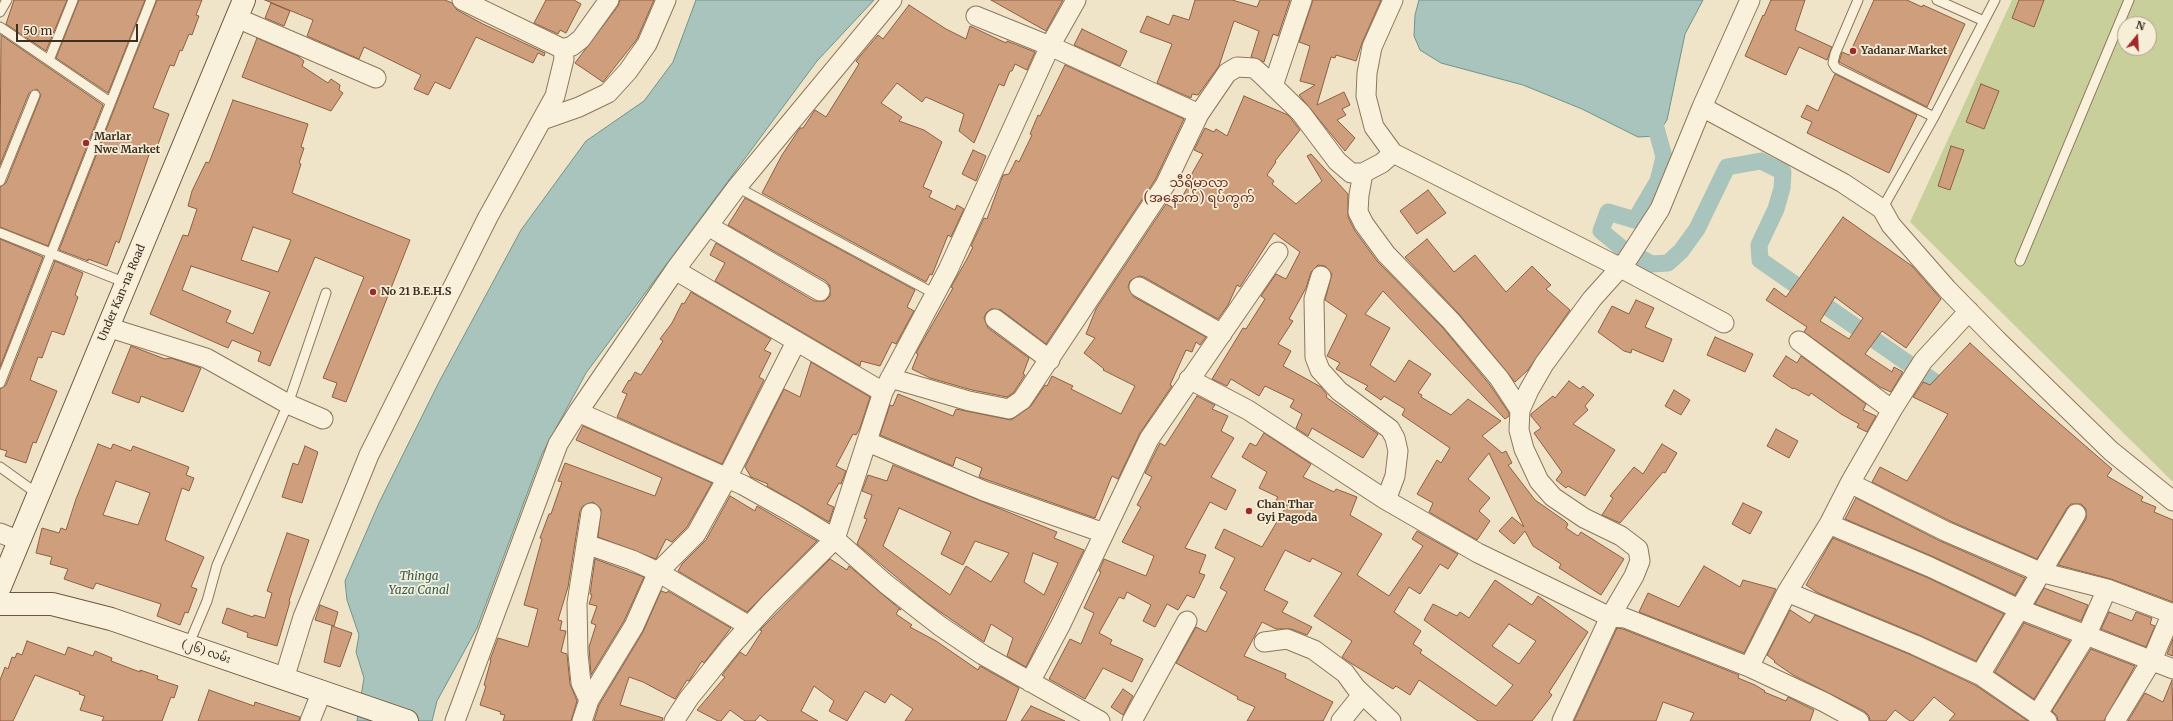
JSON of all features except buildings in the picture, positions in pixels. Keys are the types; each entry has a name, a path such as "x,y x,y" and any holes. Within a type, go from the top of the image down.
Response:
{"street":[{"path":"462,0 563,49 572,46 581,39 609,0"},
{"path":"542,120 608,93 628,71 647,44 666,0"},
{"path":"455,721 558,444 578,412 675,270 737,187 892,0"},
{"path":"674,721 689,698 749,626 836,539 886,385 935,294 1050,46 1076,0"},
{"path":"1273,86 1302,0"},
{"path":"1393,0 1372,47 1367,74 1366,96 1374,127 1393,153 1624,264 1724,323"},
{"path":"1562,721 1610,617 1634,576 1640,561 1638,549 1621,536 1584,518 1553,497 1539,481 1524,449 1519,430 1520,410 1529,390 1544,364 1592,299 1624,264 1666,198 1702,107 1750,0"},
{"path":"241,9 376,78"},
{"name":"Under Kan-na Road","path":"0,586 241,9"},
{"path":"976,16 1050,46 1199,114"},
{"path":"284,679 303,617 369,455 488,217 542,120 559,83 564,59 563,49"},
{"path":"675,270 796,342 886,385 1009,409 1022,400 1050,360 1165,185 1199,114 1227,73 1237,67 1254,68 1301,113 1337,161 1351,173 1363,173 1382,163 1393,153"},
{"path":"1702,107 1843,183 1882,209 1891,225 1969,311 2081,423 2123,461 2173,501"},
{"path":"1363,173 1358,212 1364,224 1386,254 1450,321 1499,378 1520,410"},
{"path":"708,226 820,291"},
{"path":"1030,682 1062,624 1149,439 1278,252"},
{"path":"1321,276 1314,299 1315,357 1320,370 1339,391 1390,430 1395,438 1398,451 1395,476 1386,500"},
{"path":"1139,287 1222,334"},
{"path":"1749,667 1788,592 1829,524 1850,483 1892,410 1922,361 1969,311"},
{"path":"995,319 1050,360"},
{"path":"107,327 206,358 288,404 323,419"},
{"path":"1799,341 1892,410"},
{"path":"582,721 589,700 634,626 658,572 696,534 727,478 796,342"},
{"path":"1189,379 1248,410 1386,500 1478,553 1610,617 1625,618 1749,667 1851,719"},
{"path":"578,412 744,485 793,513 836,539 886,584 940,626 983,655 1100,721"},
{"path":"868,442 984,491 1104,533"},
{"path":"1850,483 1945,531 2040,572 2107,589 2172,613 2152,660 2115,721"},
{"path":"589,700 581,683 578,654 578,603 591,512"},
{"path":"1980,675 2040,572 2076,514"},
{"path":"1829,524 1930,567 2019,609 2087,634 2173,669"},
{"path":"0,534 20,541"},
{"path":"586,544 632,560 658,572 749,626"},
{"path":"1788,592 1915,645 1980,675 2042,718 2087,634 2107,589"},
{"name":"(၂၆) လမ်း","path":"0,604 52,604 111,619 407,721"},
{"path":"1132,721 1187,621"},
{"path":"1264,642 1287,639 1314,650 1341,670 1362,695 1391,721"},
{"path":"310,721 331,694"},
{"path":"1341,721 1362,695"}],"lane":[{"path":"0,12 7,0"},
{"path":"49,60 73,0"},
{"path":"0,384 151,0"},
{"path":"1858,0 1835,54 1833,63 1836,68 1934,116"},
{"path":"1937,0 1984,21"},
{"path":"1882,209 1934,116 1995,0"},
{"path":"2020,261 2129,0"},
{"path":"0,27 110,102"},
{"path":"0,181 35,95"},
{"path":"737,187 935,294"},
{"path":"0,233 126,283"},
{"path":"188,646 206,601 217,565 288,404 326,293"},
{"path":"0,467 39,495"}],"green space":[{"path":"2012,0 2173,0 2173,482 1910,222"}],"water":[{"name":"Thinga Yaza Canal","path":"696,0 874,0 817,61 586,373 542,454 477,628 437,701 432,721 357,721 364,678 356,652 359,635 347,600 345,581 379,503 439,382 521,230 586,141 644,101 673,62"},
{"path":"1419,0 1703,0 1685,34 1667,120 1656,136 1638,137 1582,109 1523,85 1441,63 1420,50 1414,36 1415,15"}],"waterway":[{"path":"1652,113 1664,157 1658,181 1635,220 1608,212 1601,231 1623,249 1652,264 1668,263 1681,251 1697,229 1727,167 1761,161 1783,172 1782,188 1776,209 1759,245 1760,260 1952,394"}],"place":[{"name":"Yadanar Market","path":"1853,51"},
{"name":"Marlar Nwe Market","path":"86,143"},
{"name":"No 21 B.E.H.S","path":"373,292"},
{"name":"Chan Thar Gyi Pagoda","path":"1249,511"}],"district":[{"name":"သီရိမာလာ (အနောက်) ရပ်ကွက်","path":"1199,190"}]}
